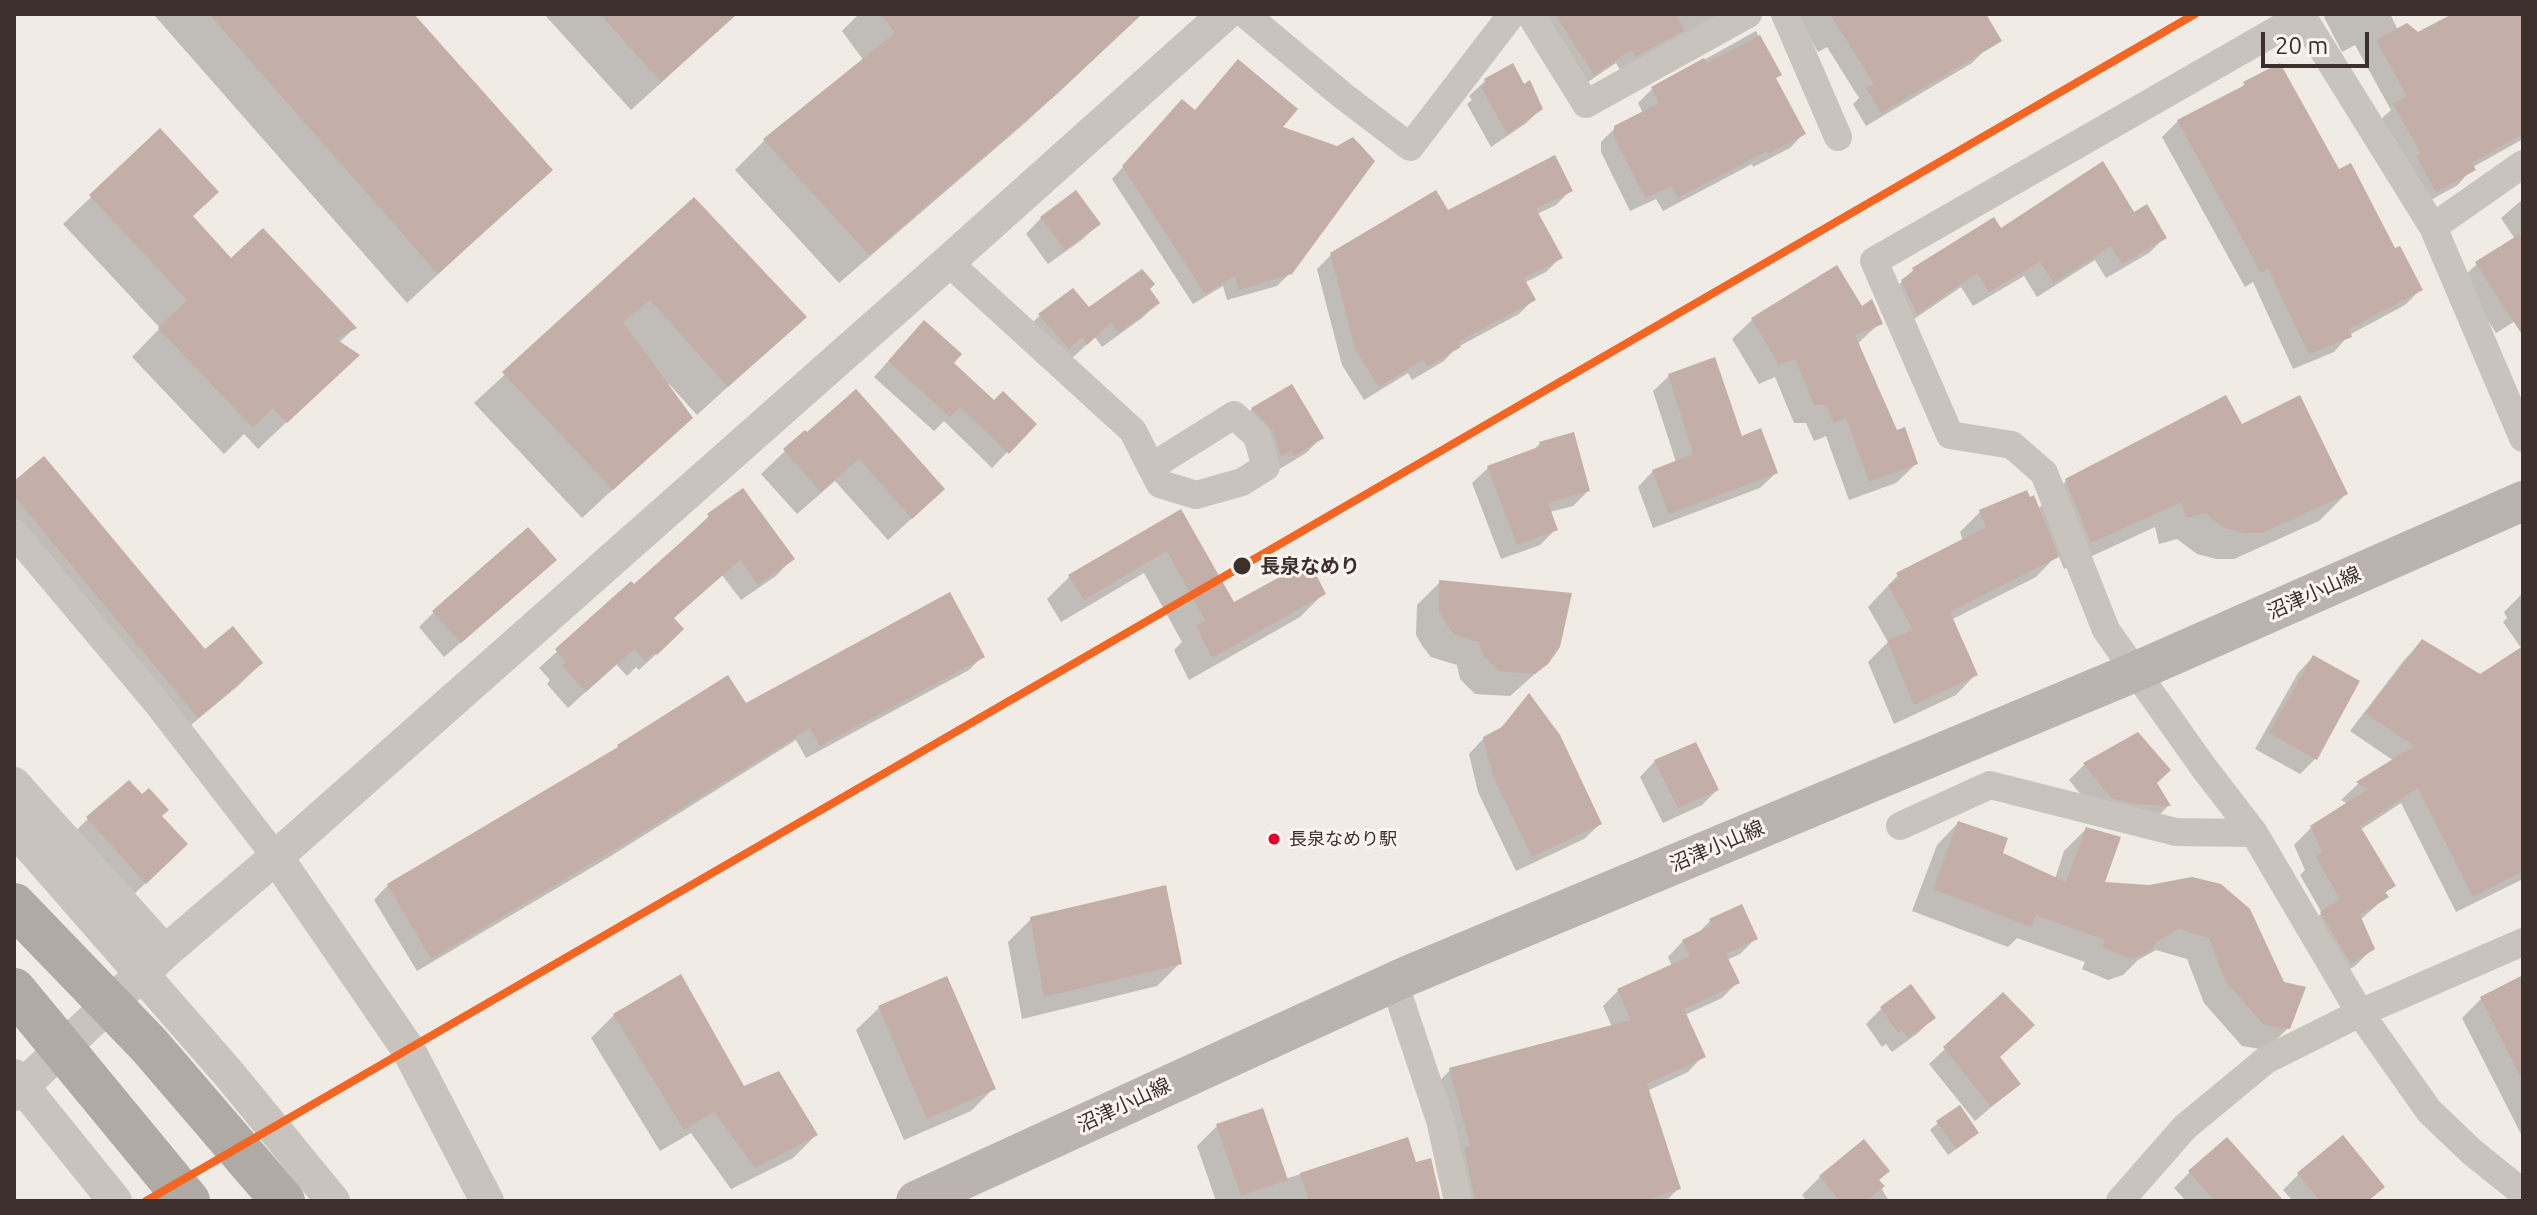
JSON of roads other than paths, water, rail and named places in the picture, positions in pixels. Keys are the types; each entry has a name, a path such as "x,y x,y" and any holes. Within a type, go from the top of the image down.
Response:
{"highway":[{"path":"14,905 149,1045 283,1201"},
{"path":"14,913 142,1058 256,1201"},
{"path":"14,990 188,1201"}],"main road":[{"name":"沼津小山線","path":"916,1201 1394,982 2137,671 2523,501"}],"street":[{"path":"14,1094 165,952 276,857 1225,14"},
{"path":"1245,14 1410,147 1512,14"},
{"path":"1530,14 1586,104 1748,14"},
{"path":"1785,14 1838,137"},
{"path":"2523,438 2433,227 2303,15 1874,261 1950,435 2012,445 2044,473 2106,630 2254,833 2360,1013 2429,1111 2472,1152 2523,1193"},
{"path":"2433,227 2523,164"},
{"path":"948,262 1133,431 1151,467"},
{"path":"14,533 157,703 276,857 408,1049 487,1201"},
{"path":"14,784 165,952"},
{"path":"1900,826 1990,785 2176,832 2254,833"},
{"path":"14,828 229,1074 333,1201"},
{"path":"2120,1201 2185,1127 2266,1060 2360,1013 2523,942"},
{"path":"1394,982 1440,1120 1458,1201"},
{"path":"14,1076 115,1201"}],"place":[{"name":"長泉なめり","path":"1242,566"},
{"name":"長泉なめり駅","path":"1274,839"}]}
